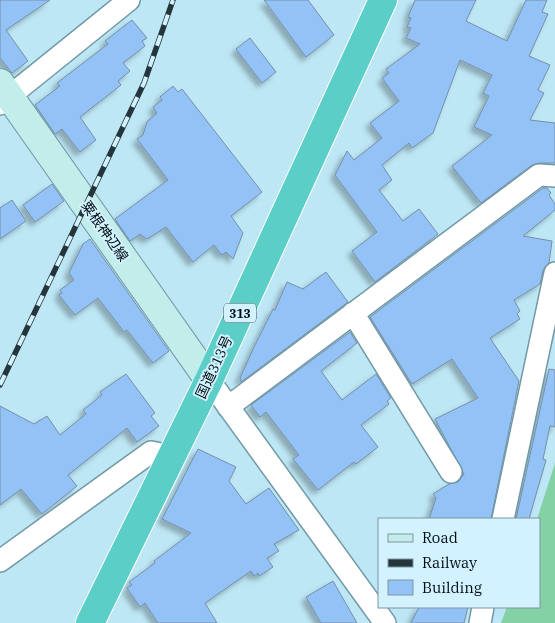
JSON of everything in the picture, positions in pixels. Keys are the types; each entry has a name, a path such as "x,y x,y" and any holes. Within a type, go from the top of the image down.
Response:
{"highway":[{"name":"国道313号","path":"90,623 209,380 383,0"}],"main road":[{"name":"粟根神辺線","path":"3,94 209,380"}],"street":[{"path":"3,94 129,0"},
{"path":"228,407 539,175 555,176"},
{"path":"503,518 555,273"},
{"path":"353,313 451,472"},
{"path":"209,380 385,623"},
{"path":"0,561 151,452 172,456"},
{"path":"480,623 483,608"}],"green space":[{"path":"555,463 555,623 501,623 507,608 540,608 540,518 537,518"}],"building":[{"path":"0,0 50,0 6,30 28,61 12,73 0,58"},
{"path":"264,0 308,0 334,35 306,57"},
{"path":"415,0 476,0 466,21 507,41 526,0 547,0 542,12 548,14 529,56 550,65 538,90 544,93 530,120 555,123 555,163 532,165 481,203 452,166 492,135 474,127 489,96 483,93 492,75 460,60 433,133 412,148 409,143 382,165 392,180 379,190 403,221 419,209 438,234 375,282 352,251 377,232 335,175 347,151 354,160 382,138 370,123 399,101 382,78 389,73 386,69 420,44 406,38 411,28 407,27 411,18 408,17"},
{"path":"132,20 147,38 142,41 145,46 123,63 130,71 118,81 121,85 80,117 96,140 80,152 62,129 55,134 35,105 60,86 57,83 108,44 105,41"},
{"path":"250,38 276,72 262,83 236,49"},
{"path":"173,86 178,92 182,89 262,192 231,216 243,233 233,259 226,252 222,255 214,245 193,262 166,227 147,239 140,234 130,241 115,219 168,180 137,139 143,135 147,122 157,113 153,107 162,100 160,97"},
{"path":"52,184 64,201 35,222 23,205"},
{"path":"543,188 547,188 551,193 549,195 555,204 555,210 523,236 552,241 549,263 543,270 540,284 514,300 520,311 517,314 520,319 490,338 519,381 491,518 429,518 436,498 433,494 449,484 458,482 464,474 435,419 478,398 452,359 412,384 370,317"},
{"path":"12,200 26,221 0,239 0,208"},
{"path":"90,239 169,351 153,363 127,330 124,332 98,298 75,315 59,295 62,293 60,290 74,280 69,273 83,244"},
{"path":"326,272 348,302 241,382 240,378 254,347 273,309 275,310 287,282 303,289"},
{"path":"350,332 357,343 321,371 342,400 376,374 391,398 387,401 389,404 361,425 378,447 356,464 354,462 318,490 293,459 299,455 266,412 260,417 251,405"},
{"path":"549,369 555,370 555,427 550,426 543,459 546,460 529,518 516,518"},
{"path":"126,374 155,413 151,416 159,426 137,442 127,428 68,475 77,486 42,514 21,489 0,505 0,406 34,424 47,416 60,435 86,414 83,410 102,395 100,392"},
{"path":"198,449 236,467 229,481 246,504 269,488 299,530 274,544 279,551 267,558 273,567 259,576 258,573 254,576 251,571 205,603 217,623 158,623 145,603 140,607 127,588 132,585 129,582 191,533 162,519"},
{"path":"333,581 357,623 321,623 306,597"},
{"path":"418,608 468,608 464,623 411,623"}],"railway":[{"path":"0,385 144,83 173,0"}]}
